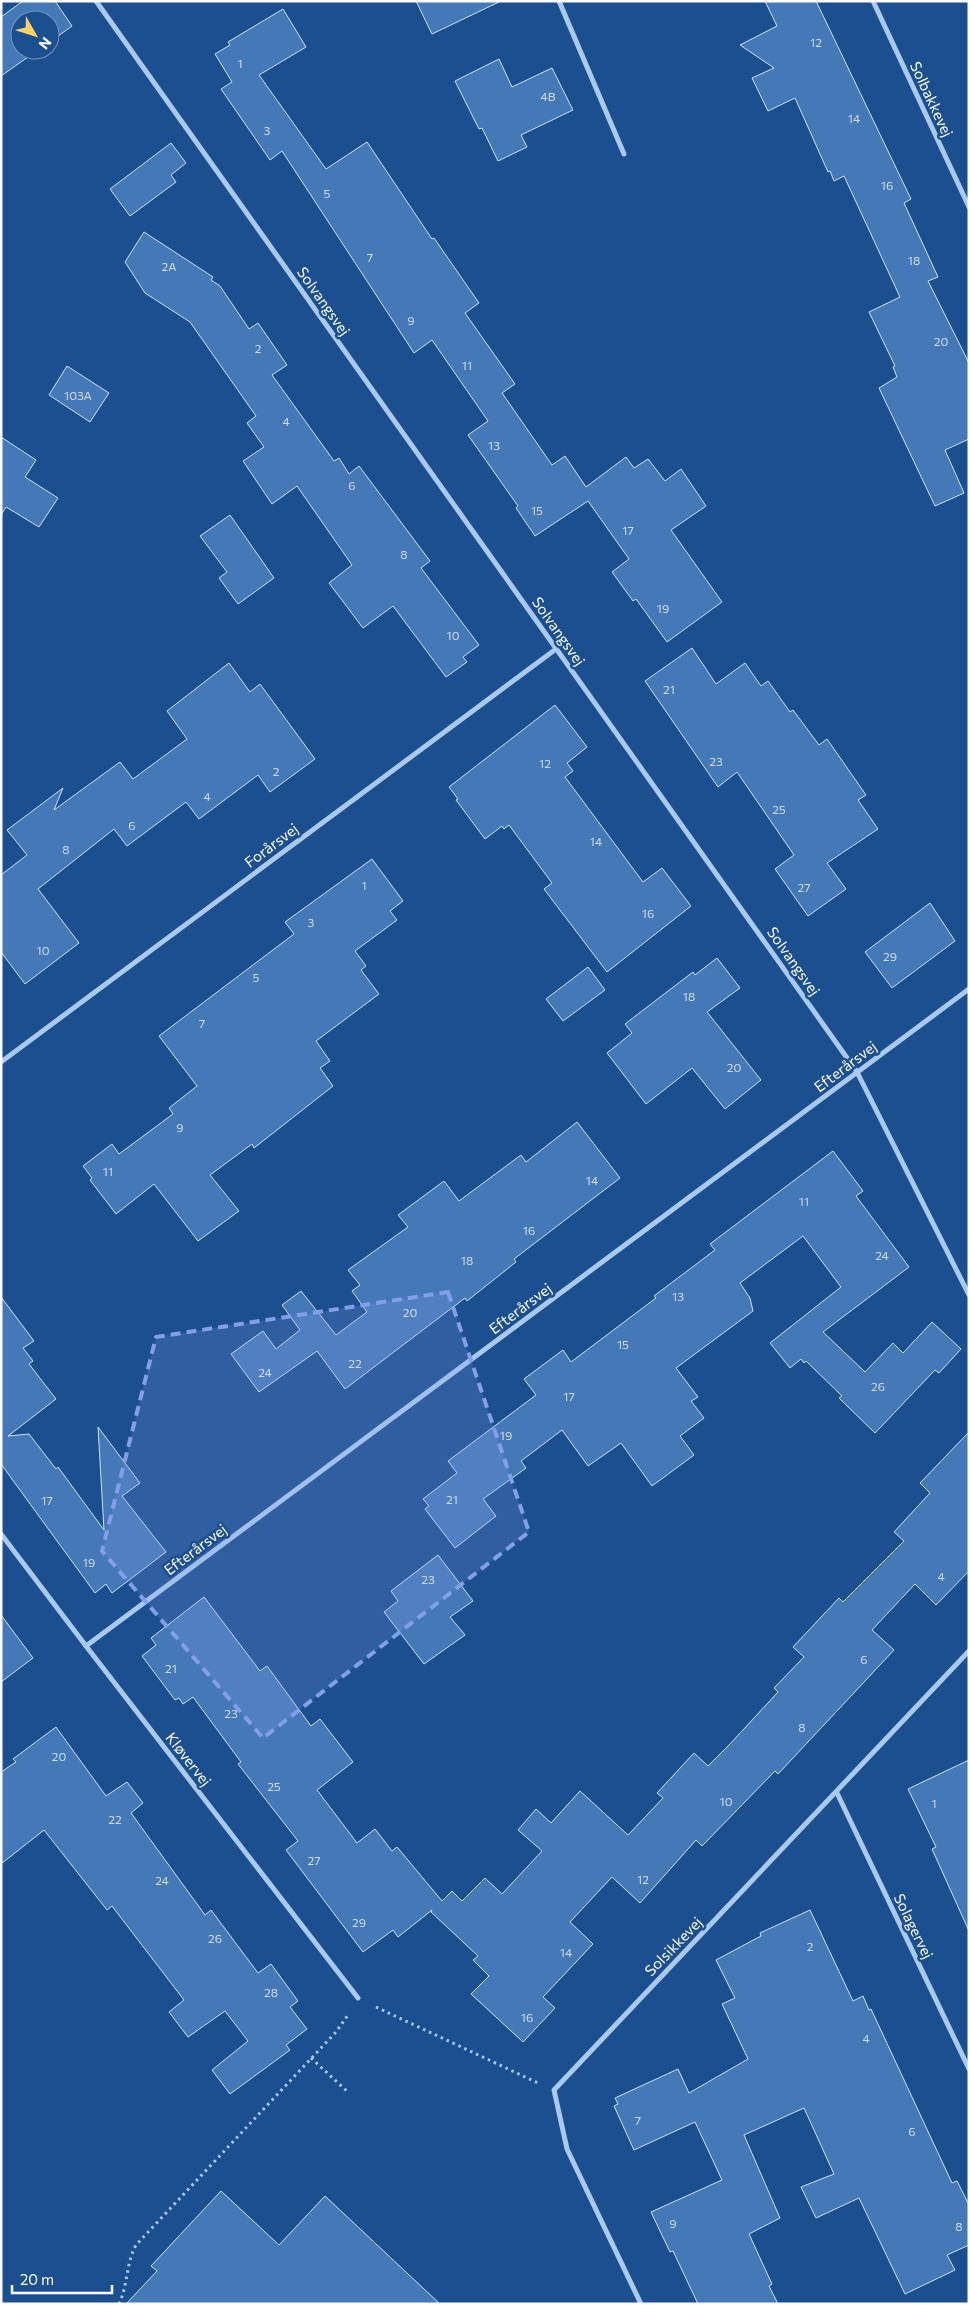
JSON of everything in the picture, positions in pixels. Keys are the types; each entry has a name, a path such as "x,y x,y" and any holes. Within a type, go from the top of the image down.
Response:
{"street":[{"name":"Solvangsvej","path":"96,1 857,1072 969,1295"},
{"path":"559,1 624,154"},
{"name":"Solbakkevej","path":"873,1 969,207"},
{"name":"Forårsvej","path":"1,1062 556,649"},
{"name":"Efterårsvej","path":"86,1646 969,989"},
{"name":"Kløvervej","path":"1,1534 358,1998"},
{"name":"Solsikkevej","path":"554,2090 837,1793 969,1651"},
{"name":"Solagervej","path":"837,1793 969,2069"},
{"path":"554,2090 567,2150 641,2304"}],"path":[{"path":"119,2304 123,2295 131,2254 136,2245 336,2032 358,1998 554,2090"},
{"path":"312,2058 349,2093"}],"highlighted area":[{"path":"448,1292 529,1532 263,1738 102,1551 156,1337"}],"building":[{"path":"23,1 55,1 72,26 60,35 60,10 11,10"},
{"path":"416,1 501,1 432,34"},
{"path":"765,1 816,1 911,199 904,203 938,277 928,281 969,363 969,439 945,450 964,493 935,506 879,388 897,377 893,367 895,366 869,312 900,297 844,176 834,181 830,171 828,172 795,98 768,111 752,78 774,68 740,45 777,26"},
{"path":"283,9 306,47 259,75 326,169 367,142 432,239 434,238 479,303 465,313 515,384 502,393 552,465 565,456 586,487 626,457 634,468 648,459 665,481 681,469 706,506 671,530 722,602 667,642 636,599 633,601 612,572 629,559 588,501 535,536 516,508 518,506 468,435 488,421 432,340 414,353 282,151 270,160 221,89 232,82 215,54 230,45 228,42"},
{"path":"10,10 10,60 24,60 1,76 1,17"},
{"path":"499,59 512,87 552,68 573,110 521,135 527,147 498,161 482,128 479,129 455,81"},
{"path":"171,143 186,163 171,175 176,182 130,216 110,189"},
{"path":"144,232 213,277 211,280 220,286 249,329 258,323 287,365 272,375 334,461 339,458 349,474 359,466 430,561 421,568 479,645 463,657 467,662 446,677 393,606 363,628 329,583 352,565 297,486 272,504 243,461 264,447 247,423 256,416 190,322 145,293 125,262"},
{"path":"67,366 109,393 90,422 49,395"},
{"path":"1,437 36,460 25,477 58,498 39,527 6,507 1,515"},
{"path":"230,515 274,578 238,604 219,578 227,572 200,536"},
{"path":"692,648 716,684 745,663 761,686 768,681 790,712 793,710 819,745 827,739 866,795 858,800 878,829 827,863 846,889 808,916 775,869 794,855 737,772 718,787 645,681"},
{"path":"229,663 250,692 260,684 315,759 270,792 258,775 199,819 186,802 127,846 114,829 38,889 79,943 25,984 1,952 1,875 27,855 7,830 63,788 54,810 120,762 133,779 187,739 167,711"},
{"path":"555,705 587,747 567,763 573,771 565,777 643,882 662,868 691,906 607,972 544,889 552,883 509,825 504,829 502,826 485,839 456,800 458,799 449,787"},
{"path":"372,859 403,901 390,911 397,920 355,951 366,966 361,970 379,994 316,1041 330,1061 320,1068 333,1086 254,1148 252,1144 210,1175 239,1211 198,1241 154,1184 116,1214 90,1180 92,1178 83,1166 112,1144 119,1154 173,1114 169,1108 197,1086 159,1036 294,934 285,922"},
{"path":"930,903 955,941 892,988 865,952"},
{"path":"717,958 740,988 707,1012 761,1080 725,1109 692,1068 646,1104 607,1053 632,1033 625,1024 693,972 695,975"},
{"path":"588,967 605,990 563,1021 546,999"},
{"path":"577,1122 620,1178 514,1259 516,1262 467,1301 465,1298 345,1389 317,1351 259,1392 231,1354 263,1331 276,1349 300,1330 282,1305 301,1291 336,1335 367,1312 352,1291 360,1285 348,1270 408,1227 398,1215 444,1181 459,1201 521,1155 526,1162"},
{"path":"833,1151 863,1191 856,1196 909,1267 823,1332 865,1372 893,1343 903,1353 932,1322 961,1349 939,1373 935,1370 875,1433 839,1398 842,1396 806,1361 804,1363 801,1359 790,1368 770,1343 841,1287 803,1236 740,1283 750,1298 753,1311 676,1368 698,1397 691,1401 704,1418 680,1436 694,1455 652,1486 621,1443 588,1466 562,1430 521,1461 526,1468 483,1499 496,1516 455,1548 425,1509 429,1506 423,1499 457,1473 448,1461 536,1395 524,1379 563,1350 571,1362 656,1298 654,1296 715,1250 710,1244"},
{"path":"1,1297 34,1341 23,1348 33,1361 29,1364 56,1399 8,1436 29,1434 56,1469 58,1467 104,1530 98,1427 140,1483 122,1496 166,1552 112,1593 106,1584 95,1593 1,1464"},
{"path":"969,1432 969,1571 936,1605 915,1584 872,1630 894,1650 778,1774 775,1771 702,1846 696,1840 640,1903 612,1877 570,1922 593,1944 543,1997 555,2008 523,2042 471,1994 489,1976 473,1960 478,1956 431,1912 432,1910 398,1937 393,1930 363,1952 286,1850 298,1841 238,1764 241,1762 193,1697 183,1704 179,1698 175,1700 142,1656 156,1645 151,1638 204,1597 260,1671 267,1666 311,1726 320,1719 353,1762 317,1790 357,1843 375,1829 392,1851 397,1847 442,1901 452,1891 462,1901 485,1878 502,1894 542,1851 518,1830 536,1809 551,1823 580,1791 628,1835 663,1798 657,1793 694,1753 708,1766 778,1692 774,1688 804,1657 793,1647 839,1598 843,1602 904,1541 894,1532 930,1493 920,1483"},
{"path":"438,1555 473,1601 450,1617 465,1635 424,1664 384,1612 398,1601 391,1591"},
{"path":"1,1615 33,1658 1,1682"},
{"path":"56,1727 106,1796 127,1782 143,1803 131,1813 205,1915 211,1910 258,1973 271,1964 298,2001 290,2007 307,2029 286,2045 290,2050 230,2094 212,2070 248,2041 225,2011 188,2037 169,2012 184,2000 112,1906 107,1910 44,1830 1,1864 1,1772 16,1762 13,1759"},
{"path":"969,1760 969,1931 932,1849 936,1847 908,1789"},
{"path":"810,1910 853,2001 863,1996 869,2010 871,2009 952,2183 957,2181 969,2205 969,2245 947,2255 955,2270 905,2294 859,2198 816,2218 801,2187 834,2174 804,2108 744,2135 780,2218 749,2234 772,2284 769,2286 778,2304 698,2304 673,2251 670,2252 651,2212 722,2180 695,2122 634,2150 614,2106 618,2104 615,2098 678,2069 689,2093 748,2059 722,2004 735,1998 716,1960 761,1936 760,1933"},
{"path":"221,2191 279,2245 325,2196 440,2304 126,2304 157,2271 151,2266"}]}
